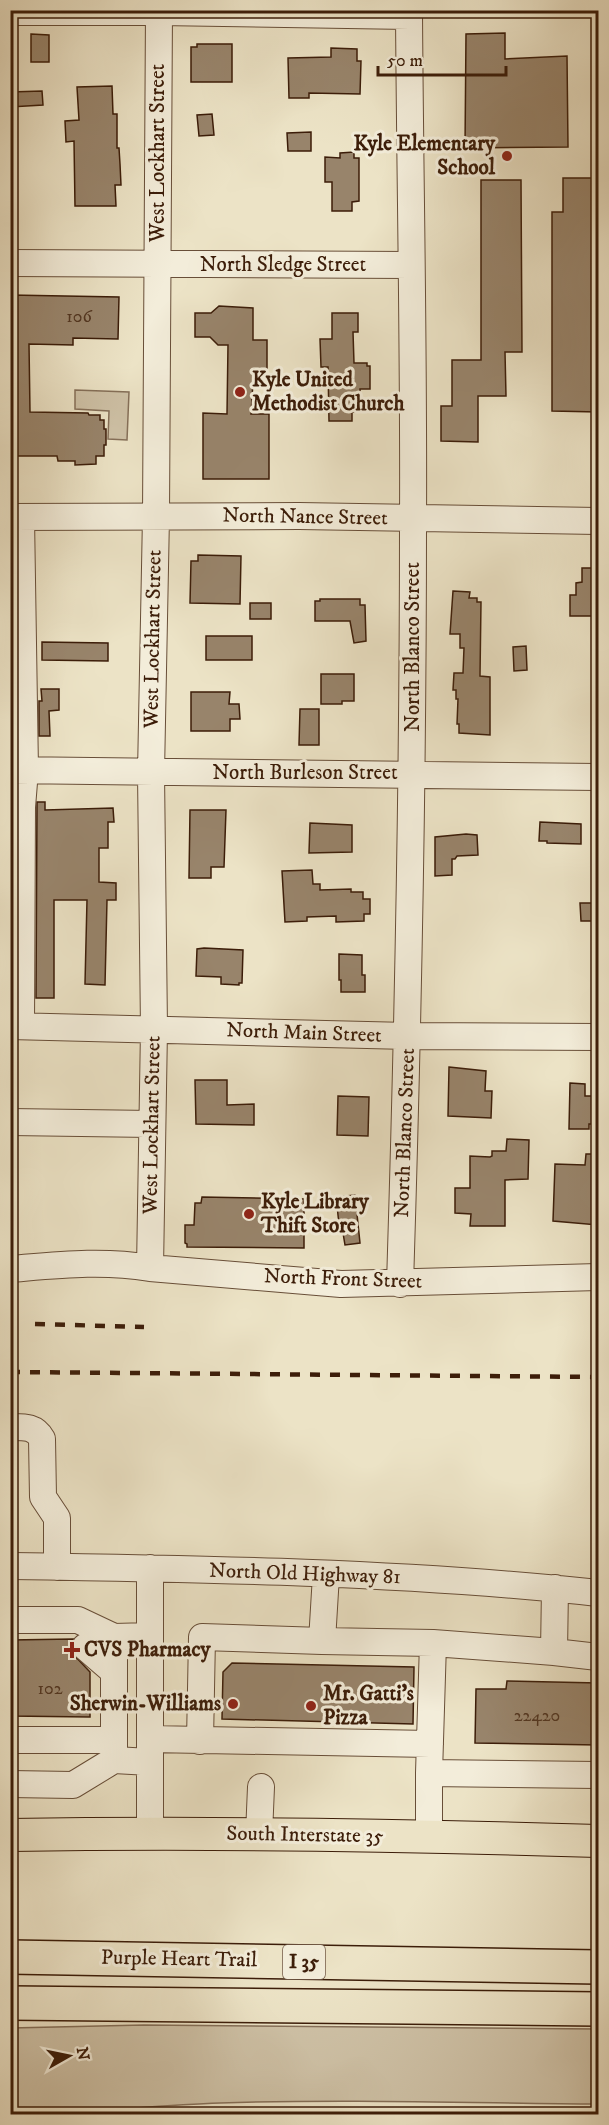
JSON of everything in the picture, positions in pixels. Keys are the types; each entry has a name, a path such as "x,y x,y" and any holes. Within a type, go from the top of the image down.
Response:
{"highway":[{"name":"Purple Heart Trail","path":"10,1957 598,1967"},
{"name":"I 35","path":"10,2003 598,2009"}],"main road":[{"name":"South Interstate 35","path":"10,1835 260,1834 598,1841"}],"street":[{"name":"West Lockhart Street","path":"150,1268 154,1029 151,773 156,516 159,11"},
{"path":"10,12 409,13"},
{"name":"North Blanco Street","path":"400,1284 408,1036 412,774 413,518 409,13"},
{"name":"North Sledge Street","path":"10,263 411,265"},
{"name":"North Nance Street","path":"16,517 156,516 598,521"},
{"path":"16,517 18,770 22,807 16,1026"},
{"name":"North Burleson Street","path":"18,770 598,777"},
{"name":"North Main Street","path":"16,1026 408,1036 598,1037"},
{"path":"10,1122 152,1124"},
{"name":"North Front Street","path":"10,1252 36,1253 88,1262"},
{"name":"North Front Street","path":"10,1269 88,1262 122,1263 150,1268 341,1284 598,1277"},
{"path":"10,1427 31,1427 42,1439 43,1497 57,1518 57,1567"},
{"name":"North Old Highway 81","path":"10,1566 150,1568 503,1583 598,1593"},
{"path":"150,1568 150,1833"},
{"path":"322,1641 326,1575"},
{"path":"554,1652 555,1588"},
{"path":"12,1620 78,1620 114,1637 150,1636"},
{"path":"12,1620 27,1627 65,1628 114,1672"},
{"path":"10,1784 73,1785 114,1750 114,1637"},
{"path":"200,1741 202,1637 433,1643 598,1657"},
{"path":"429,1836 433,1643"},
{"path":"10,1740 114,1750 150,1751 200,1741 430,1744"},
{"path":"429,1773 598,1775"},
{"path":"260,1834 261,1787"}],"shaded area":[{"path":"75,390 129,392 127,440 108,439 109,411 75,409"},
{"path":"144,2025 598,2029 598,2104 267,2102 11,2114 11,2028"}],"building":[{"path":"505,33 505,59 567,56 568,147 465,148 466,34"},
{"path":"31,34 49,35 49,62 31,62"},
{"path":"197,44 232,44 232,82 191,82 191,47 197,47"},
{"path":"331,48 357,49 357,61 361,61 360,94 309,93 309,98 289,98 288,58 331,57"},
{"path":"112,86 113,114 117,114 117,148 119,148 121,185 115,185 116,206 75,206 74,141 66,142 65,121 79,120 77,87"},
{"path":"42,91 43,105 10,107 10,92"},
{"path":"212,114 214,135 199,136 197,115"},
{"path":"311,132 311,151 288,151 287,133"},
{"path":"354,152 354,158 359,158 359,201 352,202 352,211 332,211 332,182 325,182 325,157 340,158 340,153"},
{"path":"563,178 598,178 598,412 552,411 552,212 563,212"},
{"path":"481,180 521,180 522,352 505,352 506,396 478,396 478,442 441,441 441,406 452,406 452,360 481,360"},
{"path":"10,295 119,297 118,339 73,338 73,345 29,344 30,412 100,415 100,420 104,420 104,429 106,429 106,445 104,445 104,456 96,456 96,464 75,465 75,461 58,461 57,456 10,456"},
{"name":"Kyle United Methodist Church","path":"219,306 253,308 253,340 267,340 267,382 253,382 251,414 269,414 269,479 203,479 203,413 227,414 228,345 218,345 210,337 195,337 195,313 211,313"},
{"path":"332,313 358,313 358,332 353,332 354,363 367,363 367,366 370,366 370,389 360,389 360,412 352,412 352,421 329,421 328,367 321,367 320,339 332,339"},
{"path":"198,555 241,556 240,604 190,603 191,561 198,561"},
{"path":"582,568 598,568 598,616 570,616 570,595 576,595 576,583 582,582"},
{"path":"453,591 470,592 469,598 477,598 477,602 481,602 480,676 490,677 490,735 459,733 458,699 456,699 456,690 453,690 454,673 463,673 464,648 460,648 460,634 450,634"},
{"path":"320,599 360,599 360,605 365,605 366,641 354,643 350,621 315,621 315,601 320,601"},
{"path":"250,603 271,603 271,619 250,619"},
{"path":"206,636 252,636 252,660 206,660"},
{"path":"42,642 108,643 108,661 42,660"},
{"path":"526,646 527,670 514,671 513,647"},
{"path":"321,674 354,674 354,701 342,701 342,704 321,704"},
{"path":"41,689 59,689 59,710 49,711 50,736 39,736"},
{"path":"191,692 230,692 229,704 239,704 240,719 230,719 230,731 191,731"},
{"path":"300,709 319,709 319,745 299,745"},
{"path":"37,802 45,802 45,810 113,808 114,822 108,822 108,848 99,848 99,882 116,883 116,900 107,900 105,985 85,984 87,900 54,900 54,998 36,998"},
{"path":"190,810 226,810 224,867 211,867 211,878 189,878"},
{"path":"540,822 581,824 581,844 539,841"},
{"path":"310,823 352,825 352,852 309,853"},
{"path":"477,835 478,855 457,856 452,859 452,875 435,876 435,837"},
{"path":"312,870 313,884 320,884 320,890 351,889 351,892 363,892 363,899 370,899 370,914 364,914 364,921 336,922 336,916 307,917 307,921 285,922 282,871"},
{"path":"580,903 598,903 598,921 581,921"},
{"path":"197,949 243,950 242,983 239,985 221,984 221,977 196,976"},
{"path":"339,954 362,955 365,992 341,992"},
{"path":"449,1067 486,1071 485,1091 492,1091 491,1118 448,1116"},
{"path":"195,1080 227,1080 227,1105 254,1104 254,1125 196,1124"},
{"path":"570,1083 585,1084 585,1096 593,1096 593,1100 598,1100 598,1124 589,1124 589,1129 569,1129"},
{"path":"338,1096 369,1097 368,1136 337,1135"},
{"path":"507,1139 529,1140 528,1179 505,1180 505,1226 470,1226 471,1214 455,1213 455,1188 470,1188 470,1156 490,1157 492,1151 506,1151"},
{"path":"586,1154 598,1154 598,1225 553,1221 555,1164 585,1165"},
{"path":"355,1195 360,1243 345,1245 343,1233 340,1233 336,1197"},
{"name":"Kyle Library Thift Store","path":"202,1197 304,1199 304,1248 187,1247 185,1225 194,1225 195,1203 201,1203"},
{"name":"CVS Pharmacy","path":"73,1639 70,1645 71,1652 90,1672 90,1717 10,1716 10,1640"},
{"path":"232,1663 414,1667 413,1724 222,1719 223,1672"},
{"path":"507,1681 598,1683 598,1745 475,1743 476,1689 506,1689"}],"railway":[{"path":"35,1324 144,1327"},
{"path":"10,1372 598,1377"}],"place":[{"name":"Kyle Elementary School","path":"507,156"},
{"name":"Kyle United Methodist Church","path":"240,392"},
{"name":"Kyle Library Thift Store","path":"249,1214"},
{"name":"CVS Pharmacy","path":"72,1650"},
{"name":"Sherwin-Williams","path":"233,1704"},
{"name":"Mr. Gatti's Pizza","path":"311,1706"}]}
